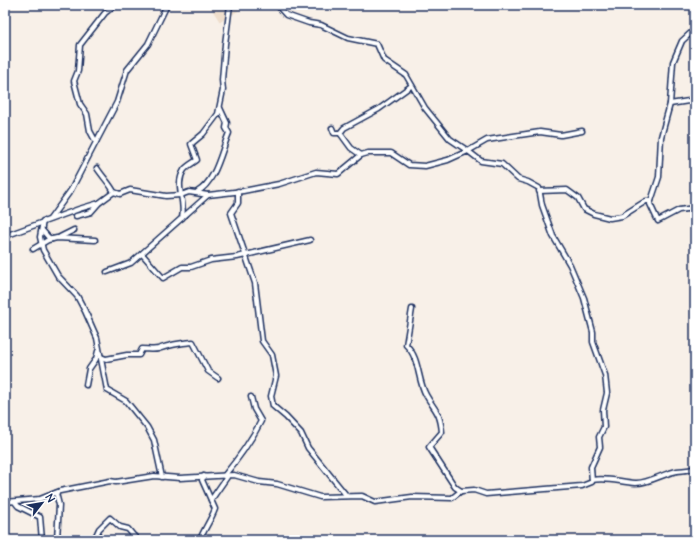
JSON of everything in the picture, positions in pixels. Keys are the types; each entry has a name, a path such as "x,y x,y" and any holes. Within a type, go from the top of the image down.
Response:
{"street":[{"path":"96,142 90,131 87,114 80,104 74,81 78,70 80,44 105,13 115,5"},
{"path":"50,219 71,190 117,102 127,70 148,44 167,5"},
{"path":"182,218 184,201 181,195 180,184 184,170 197,160 191,144 217,118 223,90 222,80 230,5"},
{"path":"277,5 286,14 309,23 320,25 348,38 377,44 384,60 406,75 425,108 450,139 481,161 502,164 518,179 534,185 539,191 542,205 553,236 570,264 584,298 593,332 593,342 605,375 607,394 603,410 604,428 599,437 600,447 591,467 592,480"},
{"path":"695,29 682,41 674,57 670,104 661,137 659,177 651,201 652,211 658,221 679,210 695,208"},
{"path":"340,133 344,128 379,109 411,86"},
{"path":"670,104 695,100"},
{"path":"197,192 207,185 218,167 219,158 229,133 226,128 227,123 221,112 220,102"},
{"path":"332,128 334,133 340,133"},
{"path":"114,192 120,194 130,190 166,196 197,192 208,195 279,184 316,172 338,174 361,155 388,153 408,165 425,166 448,160 487,140 540,132 561,135 582,132"},
{"path":"340,133 351,148 361,155"},
{"path":"96,168 104,180 112,186 114,192"},
{"path":"539,191 568,190 578,198 584,209 594,214 610,218 622,216 646,201 651,201"},
{"path":"238,191 238,203 231,213 254,283 262,341 272,355 276,376 271,396 273,406 301,433 308,448 346,495"},
{"path":"76,216 91,212 99,203 114,192"},
{"path":"107,272 131,263 208,195"},
{"path":"5,236 99,203"},
{"path":"44,222 41,244 58,276 81,302 95,332 107,390 126,400 151,433 162,477"},
{"path":"42,230 48,237 95,240"},
{"path":"32,249 74,230"},
{"path":"142,254 163,278 182,267 191,267 210,260 245,255 260,250 310,240"},
{"path":"412,309 406,345 413,351 426,394 435,407 441,420 442,432 429,447 455,487 461,491"},
{"path":"101,356 106,359 127,355 135,356 139,355 142,349 151,348 156,350 169,345 193,342 208,371 218,378"},
{"path":"86,385 89,369 96,360 98,350"},
{"path":"212,500 225,476 237,461 261,421 254,408 251,397"},
{"path":"5,502 40,499 56,493 110,481 116,482 154,476 180,478 234,475 259,482 277,484 320,497 346,495 362,496 375,502 412,497 452,498 461,491 474,490 486,494 568,488 582,486 592,480 618,479 636,483 657,478 676,471 689,471 695,468"},
{"path":"200,540 203,530 210,524 215,509 202,480 204,476"},
{"path":"56,493 59,505 57,539"},
{"path":"15,502 18,506 40,517 42,540"},
{"path":"94,540 99,529 110,518 120,527 128,529 136,539"},
{"path":"129,540 136,539"}],"shaded area":[{"path":"209,5 248,5 220,22"}]}
